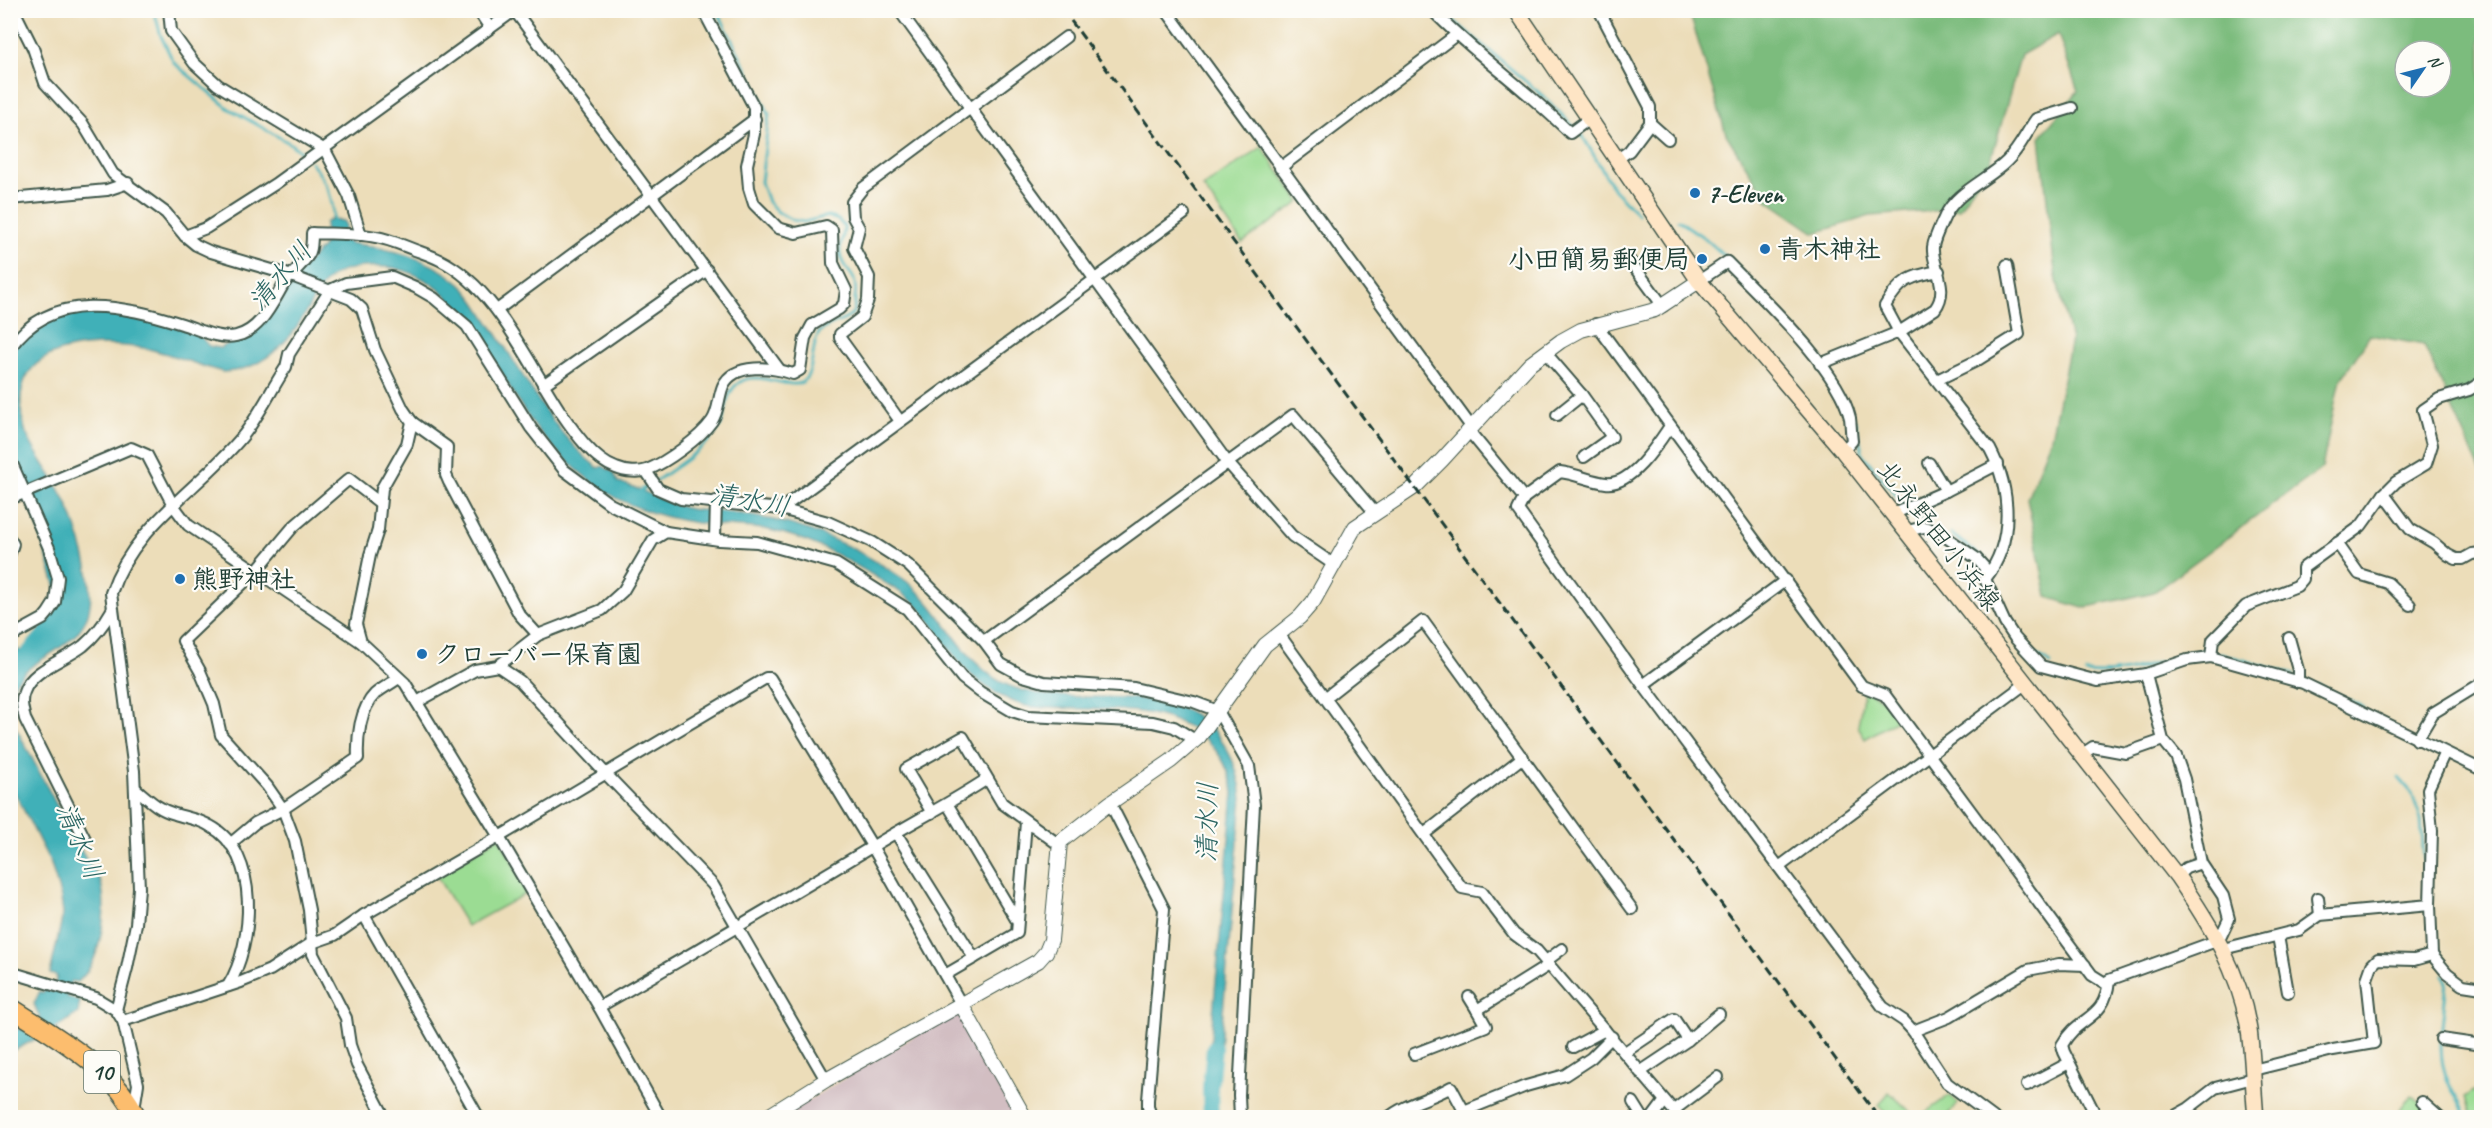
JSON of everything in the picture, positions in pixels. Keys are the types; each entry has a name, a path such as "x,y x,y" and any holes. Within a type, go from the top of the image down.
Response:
{"highway":[{"name":"10","path":"10,1008 56,1037 108,1077 121,1090 136,1114"}],"main road":[{"name":"北永野田小浜線","path":"1516,10 1585,122 1616,160 1699,281 1843,451 1902,510 1907,531 2177,876 2221,944 2245,1010 2256,1118"}],"street":[{"path":"14,10 33,48 45,83 83,124 113,174 166,213 195,245 330,290 351,298 363,309 375,350 403,409 412,422 447,447 446,475 449,482 519,614 538,635"},
{"path":"170,10 171,31 194,63 218,85 321,152 349,196 361,235"},
{"path":"478,10 490,28"},
{"path":"185,236 223,218 300,167 515,10 779,369"},
{"path":"10,348 31,328 46,318 65,309 93,305 144,312 213,334 234,337 256,325 265,315 289,275 310,252 312,233 379,237 441,260 471,281 496,310 573,430 588,448 614,468 646,471 707,428 714,418 723,386 731,376 757,369 779,369 793,374 800,370 805,338 812,326 844,304 846,290 833,263 832,230 826,226 796,233 778,228 754,204 748,188 747,165 755,119 754,107 703,10"},
{"path":"899,10 1228,463 1292,537 1333,564"},
{"path":"1166,10 1470,429 1524,498"},
{"path":"1432,10 1456,35 1538,101 1571,132 1585,122"},
{"path":"1599,10 1650,107 1650,123 1629,151 1616,160"},
{"path":"1280,168 1456,35"},
{"path":"900,421 840,338 840,334 862,317 870,287 868,273 855,248 859,228 854,217 852,202 863,188 1066,37"},
{"path":"1824,362 1899,332 1935,309 1939,304 1941,285 1933,247 1946,214 1954,204 2007,162 2021,145 2036,118 2072,108"},
{"path":"496,310 755,119"},
{"path":"1650,123 1668,139"},
{"path":"10,199 107,190 128,183"},
{"path":"781,509 1185,214"},
{"path":"1627,257 1663,306"},
{"path":"1058,844 1110,803 1171,761 1197,738 1260,651 1300,617 1313,602 1355,527 1414,487 1530,364 1570,335 1596,324 1638,315 1663,306 1727,262 1824,362 1850,418 1852,441 1843,451"},
{"path":"1937,380 1976,361 2019,334 2007,266"},
{"path":"543,385 708,270"},
{"path":"1939,271 1914,275 1894,290 1885,306 1899,332 1990,449 1998,464 2004,488 2006,533 1988,575"},
{"path":"116,1010 128,968 136,924 139,888 136,849 136,789 112,610 111,593 115,580 143,536 242,436 286,367 289,354 330,290 346,283 392,278 434,298 467,326 531,428 564,470 610,504 666,532 757,542 818,558 844,569 907,609 962,678 1012,711 1028,716 1152,722 1174,727 1197,738"},
{"path":"1596,324 1862,686 1885,695 2092,975 2109,985"},
{"path":"1545,352 1582,395 1612,437 1584,457"},
{"path":"2211,657 2213,640 2246,606 2297,586 2302,579 2303,568 2361,526 2384,494 2396,482 2426,464 2432,445 2424,410 2439,399 2469,390 2481,382"},
{"path":"1557,415 1582,395"},
{"path":"984,641 1293,415 1375,513"},
{"path":"361,642 356,624 370,555 378,531 382,488 407,444 412,422"},
{"path":"1670,426 1651,454 1623,479 1608,483 1560,472 1524,498 1518,510 1643,685 1883,1006 1904,1021 1913,1031 1947,1083 1994,1118"},
{"path":"10,499 131,448 147,455 173,505 188,525 361,642 399,678 417,702 500,837 661,1118"},
{"path":"10,459 49,548 58,578 55,602 48,613 36,623 10,637"},
{"path":"1929,463 1946,491"},
{"path":"1902,510 1946,491 1998,464"},
{"path":"646,471 658,489 681,499 781,509 828,522 872,542 908,565 984,641 1001,664 1023,676 1044,682 1134,688 1194,702 1216,714 1249,766 1254,805 1239,1095 1240,1118"},
{"path":"380,503 349,479 293,527 256,571 183,641 200,671 214,704 221,735 267,786 283,809 295,841 309,910 313,954 346,1018 350,1045 357,1065 385,1118"},
{"path":"2384,494 2410,529 2434,543 2448,555 2456,559 2463,559 2472,554 2481,553"},
{"path":"715,539 716,501"},
{"path":"1907,531 1924,526 1937,531 1976,558 1985,568 2005,623 2015,638 2041,666 2098,681 2146,674 2187,660 2211,657 2298,682 2481,770"},
{"path":"417,702 475,670 498,666 538,635 602,610 623,591 653,540 666,532"},
{"path":"10,539 13,544 10,553"},
{"path":"2337,543 2359,574 2388,583 2410,605"},
{"path":"1643,685 1785,580"},
{"path":"85,839 25,720 22,702 24,690 35,677 84,645 101,628 112,610"},
{"path":"1325,698 1423,621 1632,909"},
{"path":"1279,634 1462,888 1482,892 1514,934 1537,951 1609,1033 1664,1102 1677,1114 1718,1077"},
{"path":"2000,652 2015,638"},
{"path":"2289,639 2298,670 2298,682"},
{"path":"498,666 520,681 713,885 826,1080"},
{"path":"2146,674 2163,740 2176,756 2184,779 2201,863 2223,896 2229,919 2221,944"},
{"path":"230,844 255,823 283,809 358,758 357,738 366,710 374,696 399,678"},
{"path":"123,1021 270,970 312,943 334,935 364,915 500,837 748,688 770,678 872,846 1025,1118"},
{"path":"2416,740 2433,713 2481,683"},
{"path":"1779,867 2025,684"},
{"path":"933,813 906,769 963,737 1002,803 1058,844"},
{"path":"2081,755 2093,747 2126,753 2163,740"},
{"path":"2428,957 2432,831 2428,789 2444,754"},
{"path":"1424,834 1523,757"},
{"path":"599,1007 739,928 872,846 948,805 987,779"},
{"path":"136,789 157,806 210,826 224,836 243,870 248,892 241,959 228,986"},
{"path":"1110,803 1164,909 1148,1100 1152,1118"},
{"path":"948,805 1017,921"},
{"path":"945,975 1017,933 1026,822"},
{"path":"897,833 974,958"},
{"path":"765,1118 826,1080 1038,961 1046,952 1051,939 1058,873 1058,844"},
{"path":"2177,876 2186,867 2201,863"},
{"path":"2318,898 2320,915"},
{"path":"2097,1118 2062,1045 2067,1036 2102,1008 2107,997 2109,980 2221,944 2278,936 2299,930 2320,915 2430,905"},
{"path":"364,915 479,1118"},
{"path":"2278,936 2288,992"},
{"path":"1477,1010 1548,963 1562,949"},
{"path":"2171,1118 2189,1108 2215,1088 2333,1050 2374,1043 2367,979 2372,965 2378,959 2428,957 2463,985 2481,988"},
{"path":"1913,1031 1949,1017 2028,970 2060,964 2085,965"},
{"path":"10,972 96,998 116,1010 123,1021 138,1084 136,1114"},
{"path":"1414,1054 1486,1026 1469,997"},
{"path":"1640,1072 1688,1040 1719,1014"},
{"path":"1625,1052 1674,1019 1688,1040"},
{"path":"1573,1047 1609,1033"},
{"path":"1388,1118 1398,1110 1433,1097 1451,1087 1464,1111 1526,1086 1565,1075 1591,1058 1609,1033"},
{"path":"2441,1039 2481,1045"},
{"path":"2027,1085 2069,1063"},
{"path":"1633,1102 1638,1116"},
{"path":"1652,1118 1664,1102"},
{"path":"2422,1102 2440,1118"}],"shaded area":[{"path":"957,1010 1020,1118 779,1118"}],"green space":[{"path":"1689,11 2481,11 2481,472 2424,345 2370,335 2339,383 2322,468 2154,592 2083,608 2047,597 2027,498 2051,438 2071,340 2055,272 2040,137 2078,91 2058,34 2021,55 1990,163 1959,209 1870,216 1815,233 1767,200 1726,134"},
{"path":"1262,147 1300,202 1242,243 1203,187"},
{"path":"1864,690 1883,699 1898,719 1865,739 1858,726"},
{"path":"499,837 529,892 467,926 436,875"},
{"path":"2481,1086 2481,1117 2471,1117 2465,1097"},
{"path":"1889,1092 1916,1117 1888,1117 1879,1105"},
{"path":"1950,1095 1958,1104 1948,1114 1951,1117 1919,1117"},
{"path":"2411,1095 2437,1117 2398,1118 2396,1116"}],"water":[{"path":"331,219 343,221 345,224 344,237 349,243 421,260 435,266 459,283 477,304 552,420 581,454 598,468 603,466 613,472 618,482 680,507 729,512 792,525 830,538 867,556 916,589 961,646 986,672 1001,682 1027,691 1056,696 1148,700 1176,706 1201,719 1221,740 1229,753 1238,775 1242,798 1219,1058 1212,1070 1209,1070 1211,1036 1233,793 1230,777 1223,761 1202,736 1185,725 1165,717 1144,713 1034,707 1010,700 986,687 966,670 926,616 911,600 840,556 812,543 769,530 712,525 649,512 606,492 569,463 534,425 460,310 441,291 419,277 394,268 363,267 346,270 333,276 319,290 296,328 279,347 259,362 236,371 223,372 158,351 113,345 68,349 49,356 34,367 24,383 21,405 26,433 63,495 71,514 87,568 91,594 85,621 77,634 27,670 17,680 11,693 11,642 14,640 17,651 45,639 60,618 64,597 59,598 25,485 11,451 10,355 24,337 41,324 61,316 82,312 127,314 149,319 194,332 209,346 220,348 239,339 279,303 300,271 323,246 326,241 325,223"},
{"path":"10,712 64,820 100,879 104,907 101,936 92,963 77,982 71,981 67,997 80,1001 78,1013 55,1029 11,1052 11,1025 19,1030 40,1018 34,1004 40,991 53,992 57,976 50,974 63,914 51,864 11,785"}],"waterway":[{"path":"154,10 161,36 174,63 228,108 291,144 307,157"},
{"path":"656,481 692,456 715,433 721,424 732,390 742,381 757,378 789,384 802,382 810,371 814,346 819,333 850,316 855,307 855,282 844,265 840,253 844,226 838,220 828,216 804,222 792,220 778,212 768,202 761,182 769,114 717,10"},
{"path":"1441,10 1543,96 1582,135 1614,190 1638,214"},
{"path":"311,162 321,175 328,190 333,222"},
{"path":"1678,220 1706,239 1728,259"},
{"path":"1855,421 1863,455 1913,516 1929,523"},
{"path":"639,492 650,484"},
{"path":"1951,534 1979,555"},
{"name":"清水川","path":"10,673 53,623 71,589"},
{"path":"2086,673 2117,673 2204,650"},
{"path":"2220,653 2294,675"},
{"path":"2036,655 2051,664"},
{"path":"2318,685 2363,707"},
{"path":"2399,778 2412,793 2421,820 2426,886"},
{"path":"2441,1036 2447,981 2443,975"},
{"path":"2441,1042 2446,1075 2465,1118"},
{"name":"清水川","path":"1211,1118 1210,1088 1214,1048"}],"railway":[{"path":"1063,10 1879,1118"}],"place":[{"name":"7-Eleven","path":"1695,193"},
{"name":"青木神社","path":"1765,249"},
{"name":"小田簡易郵便局","path":"1702,259"},
{"name":"熊野神社","path":"180,579"},
{"name":"クローバー保育園","path":"422,654"}]}
